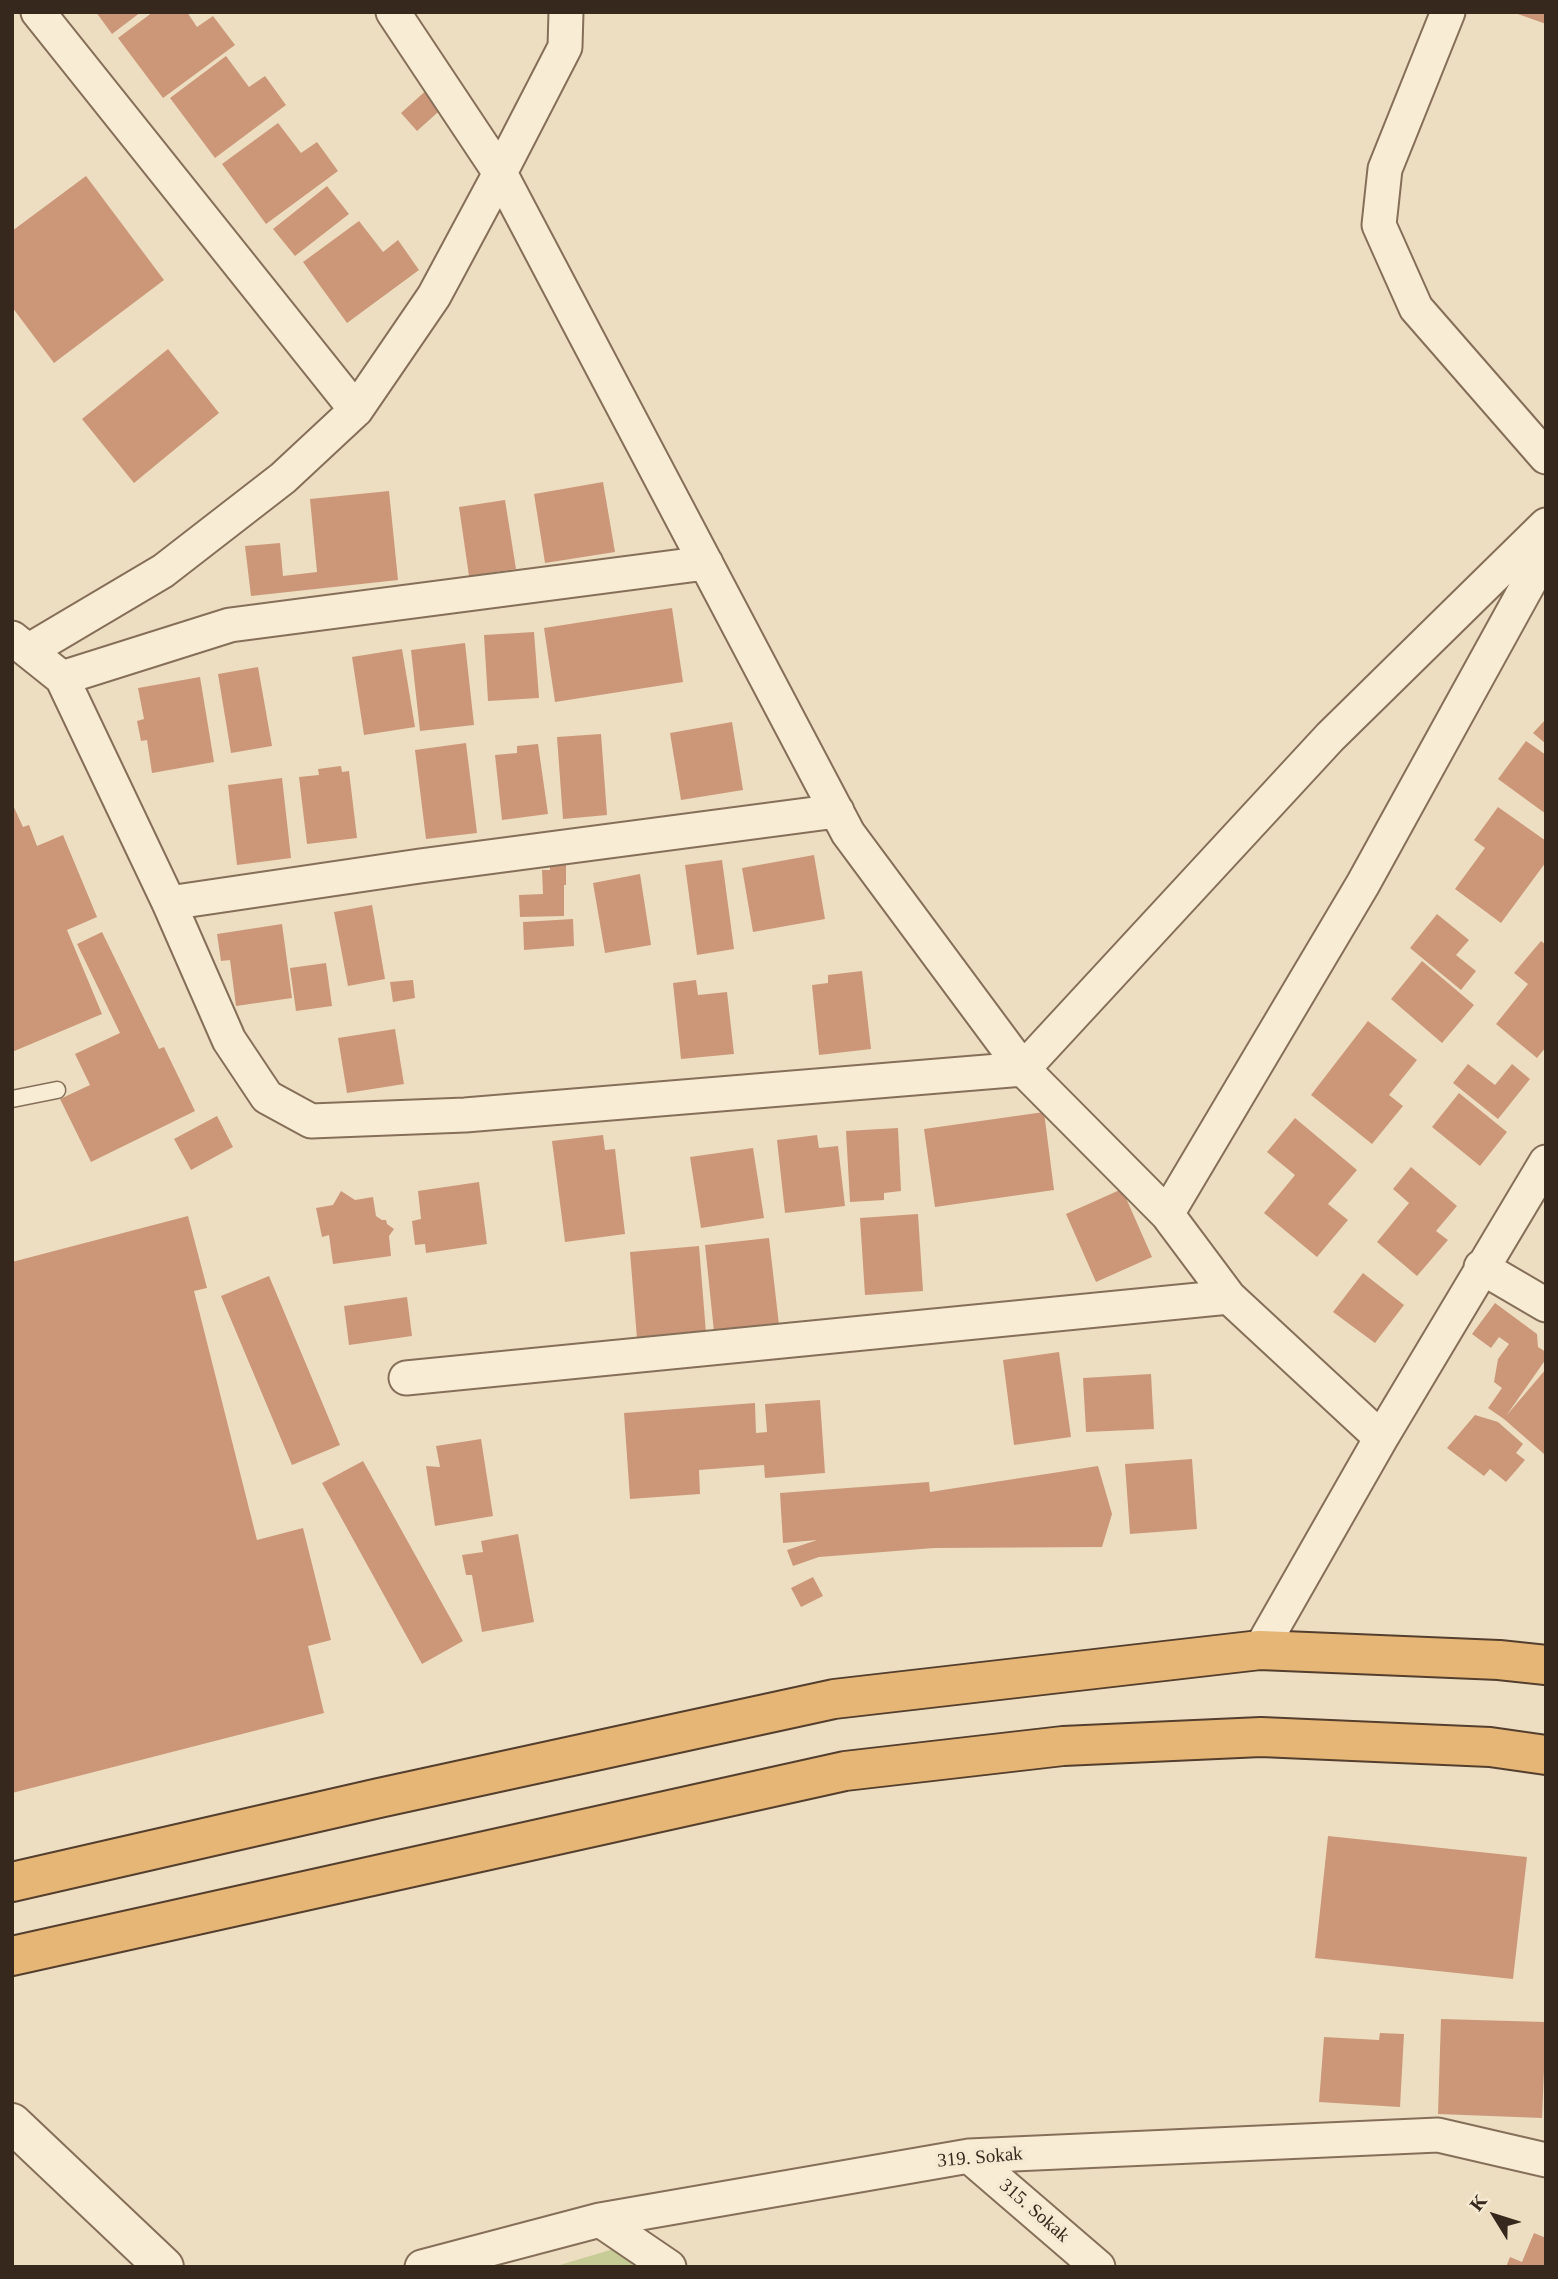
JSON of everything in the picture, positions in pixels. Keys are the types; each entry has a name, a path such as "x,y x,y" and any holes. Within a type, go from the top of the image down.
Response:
{"highway":[{"path":"12,1882 379,1798 834,1699 1260,1650 1499,1660 1546,1665"},
{"path":"12,1956 845,1771 1063,1746 1261,1737 1490,1747 1546,1755"}],"street":[{"path":"37,12 356,410"},
{"path":"393,12 500,173 848,833 1023,1069 1167,1214 1229,1297 1381,1438"},
{"path":"566,12 565,47 500,173 435,296 356,410 283,478 163,571 20,645 62,678 169,903 229,1040 267,1097 312,1121 466,1115 1023,1069 1330,737 1546,526"},
{"path":"1448,12 1385,169 1379,225 1416,308 1546,457"},
{"path":"1167,1214 1363,884 1546,552"},
{"path":"62,678 230,625 706,564"},
{"path":"169,903 420,866 837,811"},
{"path":"1260,1650 1381,1438 1546,1162"},
{"path":"1481,1268 1546,1304"},
{"path":"406,1378 1229,1297"},
{"path":"12,2123 164,2267"},
{"name":"319. Sokak","path":"422,2267 600,2220 969,2156 1438,2135 1546,2160"},
{"name":"315. Sokak","path":"969,2156 1098,2267"},
{"path":"600,2220 668,2267"}],"lane":[{"path":"12,1099 57,1090"}],"green space":[{"path":"617,2248 634,2267 553,2267"}],"building":[{"path":"96,12 141,12 112,34"},
{"path":"153,12 187,12 197,27 213,16 235,45 163,98 118,38"},
{"path":"1546,12 1546,24 1515,13"},
{"path":"226,56 249,87 265,76 286,105 215,158 170,98"},
{"path":"430,87 446,105 417,131 401,113"},
{"path":"278,123 301,153 317,142 338,171 266,224 222,164"},
{"path":"86,176 164,280 54,363 12,307 12,231"},
{"path":"327,186 349,214 295,256 273,229"},
{"path":"359,221 383,252 398,240 419,270 347,323 303,262"},
{"path":"168,349 219,413 134,483 82,419"},
{"path":"603,482 615,552 545,563 534,494"},
{"path":"389,491 398,580 251,596 245,546 280,543 283,576 317,572 310,499"},
{"path":"505,500 516,569 469,576 459,507"},
{"path":"672,608 683,682 555,702 544,628"},
{"path":"534,632 539,698 488,701 484,635"},
{"path":"465,643 474,725 420,731 411,650"},
{"path":"402,649 415,727 364,735 352,657"},
{"path":"258,667 272,746 231,753 218,674"},
{"path":"200,677 214,762 152,773 147,740 141,741 137,721 144,719 138,688"},
{"path":"1546,719 1546,744 1533,733"},
{"path":"732,722 743,790 681,800 670,733"},
{"path":"601,734 607,815 563,819 557,737"},
{"path":"1526,741 1546,755 1546,814 1498,779"},
{"path":"466,743 477,833 426,839 415,750"},
{"path":"538,744 548,814 502,820 495,755 517,753 517,746"},
{"path":"341,766 342,772 349,771 357,838 307,844 299,777 319,775 318,769"},
{"path":"282,778 291,858 237,865 228,785"},
{"path":"12,803 23,827 29,825 37,846 63,835 97,917 67,930 102,1014 12,1052"},
{"path":"1498,807 1546,841 1546,862 1501,923 1455,889 1485,848 1474,840"},
{"path":"814,855 825,919 753,932 742,868"},
{"path":"722,860 734,949 697,955 685,865"},
{"path":"550,863 566,863 564,916 520,917 519,895 543,894 542,870 550,870"},
{"path":"640,874 651,945 605,953 593,883"},
{"path":"372,905 385,979 348,986 334,912"},
{"path":"1437,914 1469,940 1456,955 1476,971 1461,990 1410,948"},
{"path":"573,919 574,946 524,950 523,922"},
{"path":"282,924 292,998 236,1006 230,960 221,961 217,934"},
{"path":"102,932 159,1049 164,1047 195,1111 91,1162 60,1099 90,1085 75,1054 120,1033 77,944"},
{"path":"1541,941 1546,945 1546,1047 1537,1058 1496,1024 1528,984 1514,973"},
{"path":"1422,961 1474,1005 1442,1043 1391,999"},
{"path":"326,963 332,1006 296,1011 290,968"},
{"path":"862,971 871,1049 819,1055 812,985 828,983 828,975"},
{"path":"413,980 415,998 393,1002 390,982"},
{"path":"696,980 698,995 727,992 734,1054 681,1059 673,983"},
{"path":"1368,1021 1417,1060 1389,1095 1403,1106 1372,1144 1311,1095"},
{"path":"395,1029 404,1084 347,1093 338,1038"},
{"path":"1468,1064 1495,1085 1512,1064 1530,1079 1498,1119 1453,1083"},
{"path":"1459,1093 1507,1132 1480,1166 1432,1127"},
{"path":"1044,1112 1054,1190 935,1207 924,1129"},
{"path":"217,1116 233,1147 191,1170 174,1139"},
{"path":"1295,1118 1357,1170 1328,1204 1348,1220 1317,1257 1264,1213 1295,1175 1267,1152"},
{"path":"898,1128 901,1191 884,1193 884,1200 850,1202 846,1131"},
{"path":"603,1135 605,1150 615,1149 625,1234 565,1242 552,1141"},
{"path":"817,1135 819,1148 838,1146 845,1206 785,1213 777,1140"},
{"path":"753,1148 764,1218 701,1228 690,1157"},
{"path":"1411,1167 1457,1206 1436,1231 1448,1240 1417,1276 1377,1242 1409,1203 1393,1189"},
{"path":"479,1182 487,1244 426,1253 425,1244 415,1245 412,1221 421,1219 418,1191"},
{"path":"1122,1189 1152,1257 1096,1282 1066,1214"},
{"path":"341,1191 355,1200 373,1197 376,1216 386,1220 394,1229 389,1236 391,1256 333,1264 329,1235 322,1237 316,1208 333,1205"},
{"path":"918,1214 923,1291 865,1295 860,1218"},
{"path":"188,1216 207,1288 194,1291 257,1540 303,1528 331,1640 308,1646 324,1713 12,1793 12,1262"},
{"path":"769,1238 779,1325 714,1332 705,1245"},
{"path":"699,1246 706,1333 637,1339 630,1252"},
{"path":"1363,1273 1404,1305 1375,1343 1333,1312"},
{"path":"269,1276 340,1445 292,1465 221,1296"},
{"path":"407,1297 412,1336 349,1345 344,1306"},
{"path":"1495,1303 1537,1334 1538,1347 1546,1352 1546,1359 1506,1416 1546,1369 1544,1454 1488,1408 1502,1388 1494,1382 1498,1359 1509,1344 1499,1337 1491,1348 1472,1334"},
{"path":"1059,1352 1071,1437 1014,1445 1003,1360"},
{"path":"1151,1374 1154,1429 1086,1432 1083,1378"},
{"path":"820,1400 825,1473 765,1478 764,1465 699,1470 700,1494 630,1499 624,1413 755,1403 756,1433 767,1432 765,1404"},
{"path":"1475,1415 1498,1422 1523,1444 1516,1453 1525,1460 1506,1482 1490,1469 1484,1476 1447,1448"},
{"path":"481,1439 493,1516 435,1526 426,1466 440,1467 436,1446"},
{"path":"1192,1459 1197,1529 1130,1534 1125,1464"},
{"path":"363,1461 463,1641 422,1664 322,1483"},
{"path":"1098,1466 1112,1514 1102,1547 934,1548 819,1557 793,1566 787,1550 817,1540 783,1543 780,1493 929,1482 930,1492"},
{"path":"518,1534 534,1622 482,1632 472,1575 466,1575 462,1555 483,1552 481,1541"},
{"path":"813,1577 823,1596 801,1607 791,1588"},
{"path":"1328,1836 1527,1857 1513,1979 1315,1958"},
{"path":"1441,2019 1546,2022 1542,2118 1438,2114"},
{"path":"1380,2033 1404,2034 1400,2107 1319,2102 1324,2037 1379,2040"},
{"path":"1534,2233 1546,2238 1546,2267 1506,2267 1510,2257 1522,2262"}]}
